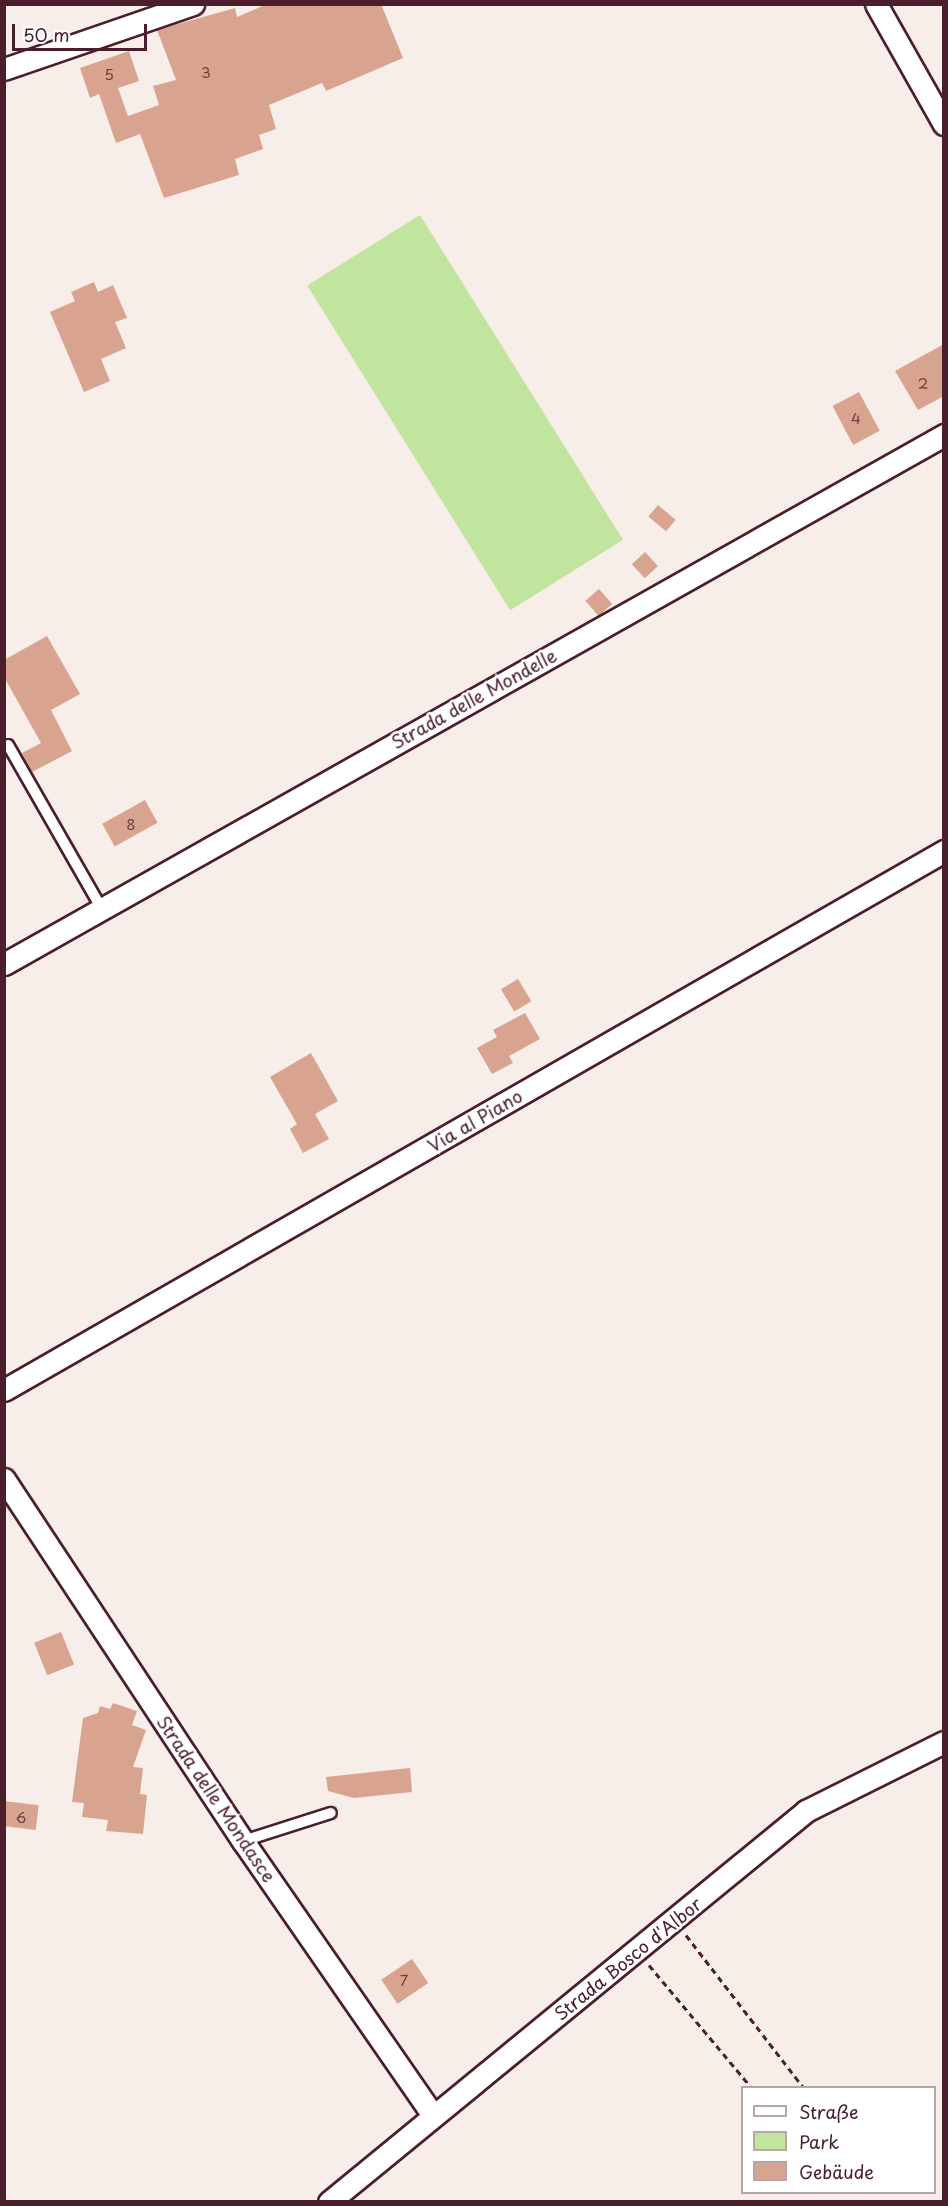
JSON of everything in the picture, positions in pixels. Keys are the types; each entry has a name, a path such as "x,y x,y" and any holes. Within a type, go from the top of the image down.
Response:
{"street":[{"path":"4,69 193,4"},
{"path":"876,4 944,124"},
{"name":"Strada delle Mondelle","path":"4,964 944,435"},
{"name":"Via al Piano","path":"4,1390 944,851"},
{"name":"Strada delle Mondasce","path":"4,1479 243,1841 433,2115"},
{"name":"Strada Bosco d'Albor","path":"329,2202 433,2115 675,1922 806,1811 944,1742"}],"lane":[{"path":"8,745 102,909"},
{"path":"243,1841 332,1813"}],"path":[{"path":"675,1922 802,2086"},
{"path":"638,1952 750,2086"}],"green space":[{"path":"420,215 623,540 510,610 307,285"}],"building":[{"path":"267,4 381,4 403,58 326,91 322,83 269,105 276,129 259,135 263,149 235,159 239,175 164,198 140,134 116,143 99,94 90,98 80,68 129,51 139,81 118,88 128,116 159,105 153,86 176,80 157,30 235,8 237,17"},
{"path":"94,282 98,292 113,285 127,318 115,322 126,348 101,359 110,381 84,392 50,312 75,301 71,292"},
{"path":"944,344 944,396 918,410 895,371"},
{"path":"859,392 880,431 853,445 833,406"},
{"path":"658,505 676,520 666,531 648,516"},
{"path":"645,552 658,566 645,578 632,564"},
{"path":"599,589 612,604 599,616 585,601"},
{"path":"47,636 80,694 51,710 72,751 32,772 22,753 41,743 4,677 4,660"},
{"path":"145,800 158,823 115,846 102,824"},
{"path":"518,979 531,1001 514,1012 501,989"},
{"path":"525,1013 540,1039 509,1056 513,1063 492,1074 477,1048 497,1037 493,1030"},
{"path":"311,1053 338,1101 315,1114 329,1139 303,1153 290,1129 297,1124 270,1077"},
{"path":"61,1632 74,1664 47,1675 34,1643"},
{"path":"113,1703 137,1711 132,1725 146,1730 133,1767 143,1768 140,1794 147,1795 143,1834 106,1831 108,1820 82,1817 84,1803 72,1802 83,1718 98,1713 100,1706 110,1709"},
{"path":"410,1768 412,1792 354,1798 328,1791 326,1777"},
{"path":"4,1801 39,1805 36,1830 4,1826"},
{"path":"412,1959 428,1983 398,2004 381,1980"}]}
